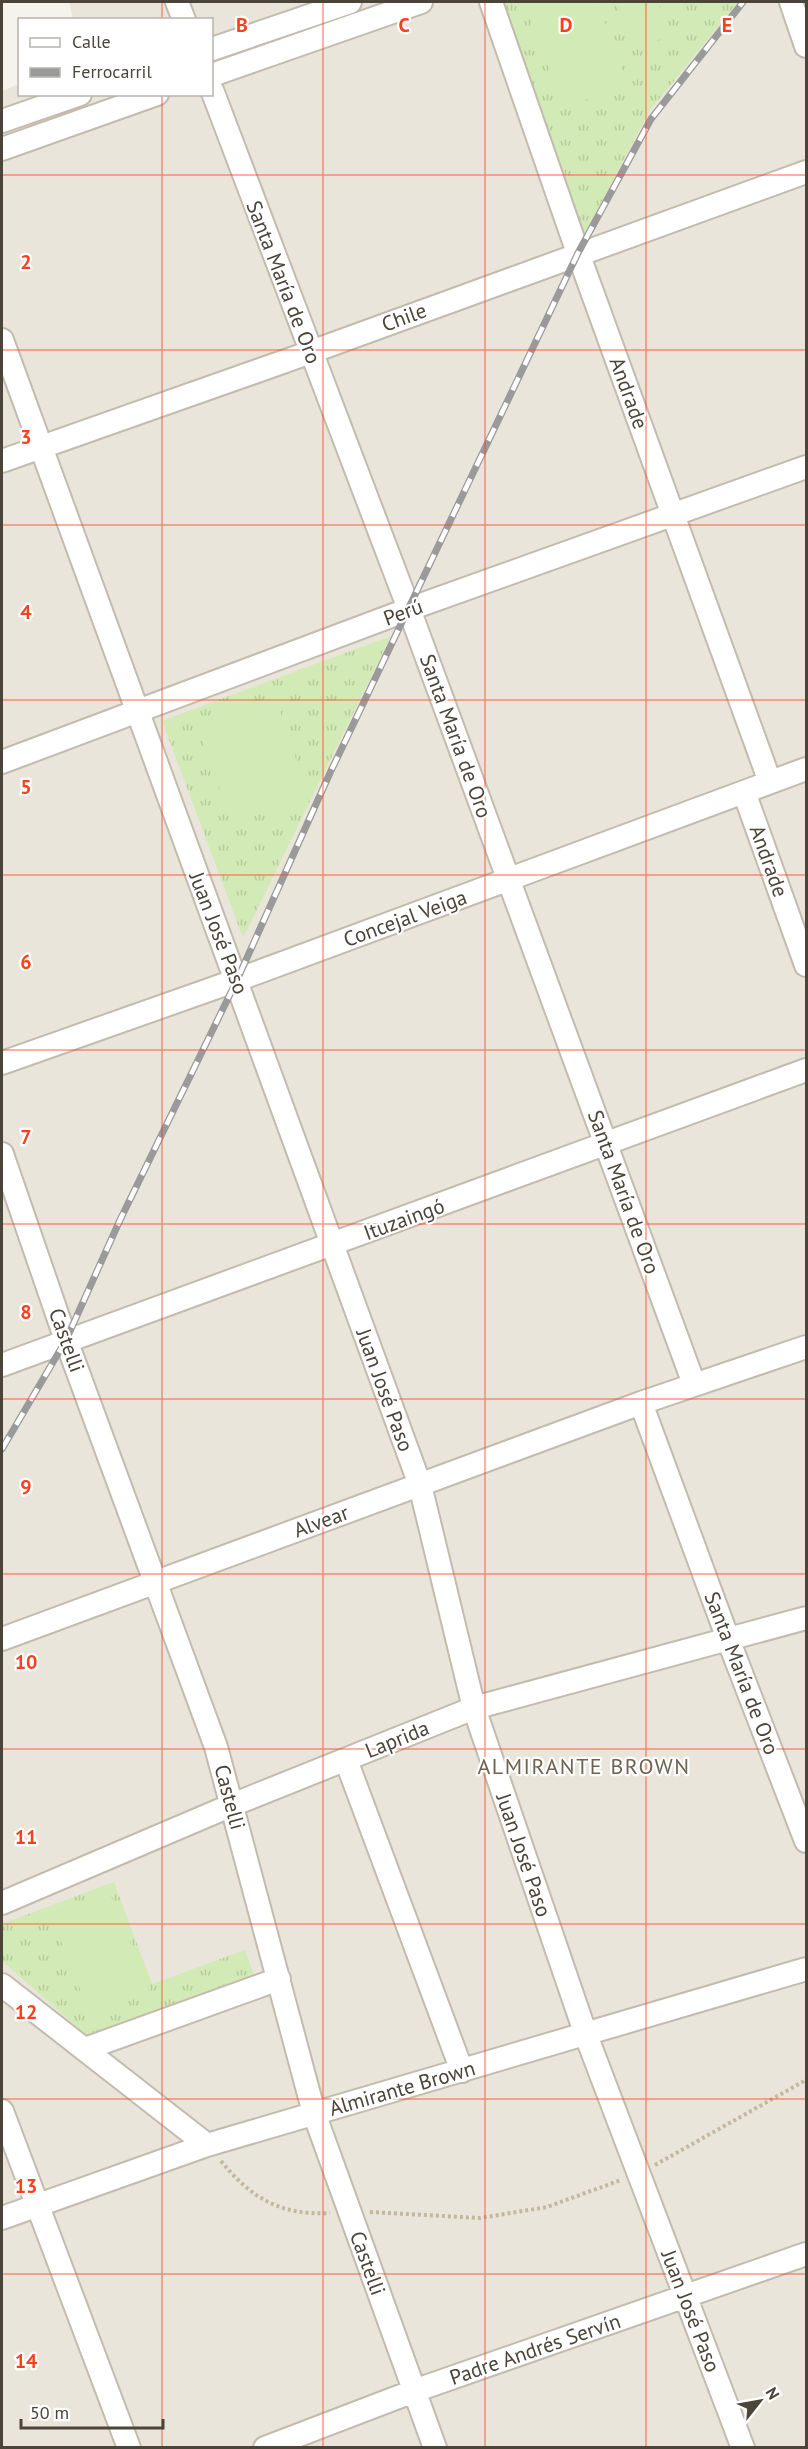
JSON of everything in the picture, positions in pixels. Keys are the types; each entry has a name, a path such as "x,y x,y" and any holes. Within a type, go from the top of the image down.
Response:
{"street":[{"path":"177,2 183,18"},
{"path":"213,49 350,2"},
{"path":"213,75 421,2"},
{"name":"Andrade","path":"491,2 578,253 770,782"},
{"path":"791,2 807,46"},
{"name":"Santa María de Oro","path":"213,93 409,609 694,1384"},
{"path":"2,121 74,96"},
{"path":"2,149 151,96"},
{"name":"Chile","path":"2,461 311,352 578,253 807,172"},
{"name":"Juan José Paso","path":"2,340 420,1485 474,1708 586,2035 743,2448"},
{"name":"Perú","path":"2,762 409,609 807,467"},
{"name":"Concejal Veiga","path":"2,1063 237,980 807,769"},
{"name":"Andrade","path":"744,792 807,965"},
{"name":"Ituzaingó","path":"2,1365 807,1070"},
{"name":"Castelli","path":"2,1154 66,1340 216,1746 314,2113 435,2448"},
{"name":"Alvear","path":"2,1639 641,1403 807,1347"},
{"name":"Santa María de Oro","path":"641,1403 728,1639 807,1841"},
{"name":"Laprida","path":"2,1903 232,1805 474,1708 807,1618"},
{"path":"346,1760 462,2071"},
{"name":"Almirante Brown","path":"2,2218 207,2145 807,1969"},
{"path":"85,2049 279,1979"},
{"path":"2,1985 207,2145"},
{"path":"2,2111 129,2448"},
{"name":"Padre Andrés Servín","path":"265,2448 414,2391 807,2254"}],"path":[{"path":"207,2145 232,2175 273,2205 291,2212 310,2214 350,2211 480,2217 547,2207 638,2174 807,2080"}],"shaded area":[{"path":"69,2 806,2 806,2447 2,2448 2,91 18,84 18,96 213,96 213,18 73,18"}],"green space":[{"path":"505,2 738,2 650,110 585,233 505,9"},
{"path":"541,2 597,2 628,84 564,108 525,7"},
{"path":"616,2 658,2 671,35 634,49"},
{"path":"391,636 243,938 162,721"},
{"path":"275,696 309,798 231,824 197,721"},
{"path":"114,1882 152,1984 245,1950 261,1994 106,2052 2,1961 2,1924"},
{"path":"109,1890 149,1990 90,2014 50,1914"}],"railway":[{"path":"2,1449 66,1340 120,1220 237,980 330,773 578,253 651,119 743,2"}],"district":[{"name":"ALMIRANTE BROWN","path":"584,1766"}]}
